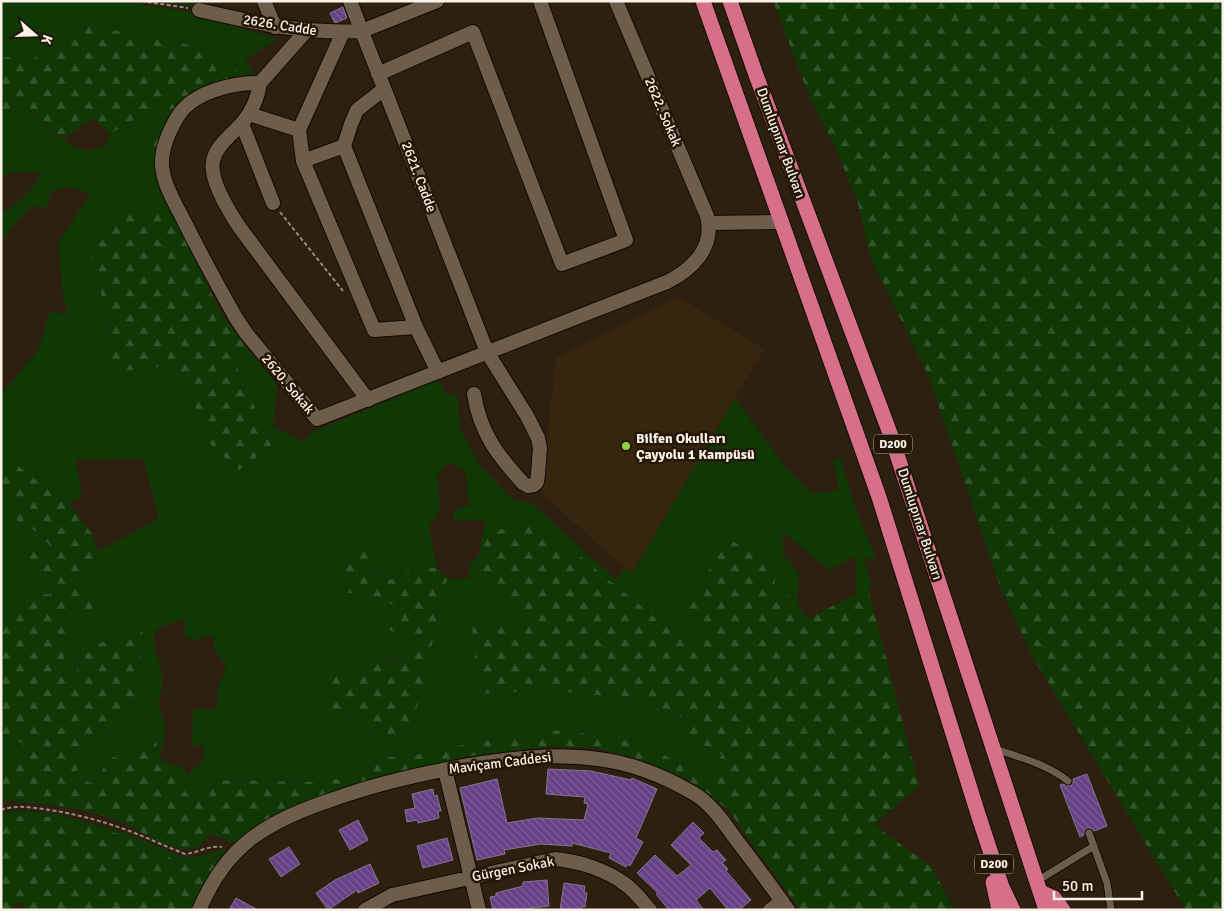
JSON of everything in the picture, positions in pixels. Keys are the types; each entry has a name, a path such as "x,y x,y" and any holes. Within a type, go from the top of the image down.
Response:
{"highway":[{"name":"Dumlupınar Bulvarı","path":"703,1 879,497 979,817 1002,887 1013,910"},
{"name":"Dumlupınar Bulvarı","path":"730,1 891,436 1046,910"},
{"path":"979,817 999,910"},
{"path":"1038,887 1054,898 1063,910"}],"street":[{"path":"264,1 275,27"},
{"name":"2621. Cadde","path":"350,1 487,352 527,416 538,438 540,448 538,474 537,482 534,485 528,486 523,483 493,447 479,416 474,394"},
{"name":"2626. Cadde","path":"199,10 275,27 306,31 342,32 362,31 437,1"},
{"path":"378,74 473,32 562,264 626,240 540,1"},
{"name":"2622. Sokak","path":"616,1 708,223"},
{"path":"306,31 260,83 256,99 245,119 220,147 214,158 213,169 221,194 240,228 368,400"},
{"path":"342,32 299,130 303,161 374,330 416,328"},
{"name":"2620. Sokak","path":"260,83 241,84 219,90 199,96 186,104 173,125 165,145 162,161 166,183 239,323 317,419 673,279 692,266 706,248 709,236 708,223"},
{"path":"384,89 357,110 344,146 416,328 438,372"},
{"path":"245,119 299,130"},
{"path":"245,119 273,203"},
{"path":"303,161 344,146"},
{"path":"708,223 782,222"},
{"name":"Maviçam Caddesi","path":"199,910 215,877 236,852 263,831 294,814 318,804 372,786 445,770 516,759 569,757 613,761 657,775 695,794 716,813 785,905"},
{"path":"445,770 479,910"},
{"name":"Gürgen Sokak","path":"365,910 392,895 555,859 568,860 619,880 636,894 650,910"},
{"path":"770,910 785,905"}],"lane":[{"path":"993,749 1027,759 1056,772 1068,781"},
{"path":"1090,833 1107,883 1111,910"},
{"path":"1038,887 1094,846"}],"path":[{"path":"141,1 199,10"},
{"path":"273,203 344,293"},
{"path":"1,810 13,807 31,807 59,811 96,820 132,832 185,854 194,853 213,846 236,852"}],"shaded area":[{"name":"Bilfen Okulları Çayyolu 1 Kampüsü","path":"678,297 764,349 632,574 541,493 556,358"}],"green space":[{"path":"1,1 119,1 191,12 277,39 245,60 254,72 244,76 211,49 25,64 23,54 1,58"},
{"path":"156,1 196,1 199,7"},
{"path":"773,1 1223,1 1223,910 1186,910 1032,656 1000,586 928,375 870,256 858,203 836,149 810,98"},
{"path":"91,26 211,49 244,76 204,89 184,98 169,118 155,161 151,160 153,136 174,100 164,101 110,134 94,118 64,138 21,111 1,113 1,58 24,54 25,63"},
{"path":"175,100 153,136 151,160 155,161 167,199 156,210 91,257 107,315 109,372 178,364 211,445 238,470 272,446 236,365 252,355 277,383 273,426 304,442 312,432 436,381 444,387 444,395 457,393 460,429 479,464 512,499 533,504 616,580 625,568 632,574 735,398 787,469 813,494 839,490 833,459 840,458 859,517 876,558 864,559 872,586 856,594 856,556 829,570 783,532 783,553 799,574 797,602 774,586 701,636 690,646 532,517 482,537 485,520 455,521 453,512 469,505 466,472 449,462 437,475 440,508 429,527 437,568 415,566 390,580 373,571 350,549 396,605 418,640 411,654 399,658 355,662 355,673 333,710 363,719 384,747 413,726 447,579 469,578 469,566 480,553 477,569 531,623 479,694 543,690 618,697 653,704 689,720 685,735 722,755 706,778 666,756 621,738 559,730 480,741 410,756 384,757 356,776 316,782 211,780 209,804 188,795 162,761 184,768 187,776 203,761 204,745 192,746 193,709 216,709 219,687 226,667 215,651 213,635 193,640 184,636 185,618 156,629 153,644 161,667 162,687 158,705 166,735 160,753 153,732 127,763 110,756 95,784 75,777 84,743 122,723 138,692 143,633 71,651 78,671 60,675 72,614 95,618 95,611 84,586 98,551 159,519 144,459 76,460 82,498 68,502 11,461 1,466 1,390 3,392 38,350 50,311 67,315 58,243 90,194 71,188 62,188 52,192 46,208 37,206 30,209 16,223 1,243 1,209 8,211 30,191 42,172 10,173 1,177 1,113 21,111 76,148 88,151 107,146 110,134 164,101"},
{"path":"167,199 220,312 252,355 236,365 272,446 239,470 211,445 178,364 109,373 107,315 91,257 123,209 155,210"},
{"path":"11,461 68,502 92,534 98,551 84,586 95,611 95,618 72,614 61,675 78,671 71,650 143,632 138,692 122,723 84,743 75,777 95,784 110,755 127,762 153,732 162,761 188,795 209,804 210,780 316,782 356,776 384,757 410,756 480,741 559,730 621,738 666,756 706,778 722,755 685,735 689,720 653,704 618,697 543,690 479,694 472,627 530,623 477,569 482,537 532,517 690,646 701,636 682,610 730,539 777,570 774,586 797,602 807,619 868,588 919,786 874,825 932,867 954,910 800,910 729,811 709,794 683,777 648,762 598,748 551,746 464,757 351,786 275,814 236,845 210,833 197,847 190,849 181,848 163,843 119,821 92,812 6,801 1,797 1,769 31,762 22,743 1,733 1,619 4,620 30,591 49,595 57,576 46,577 26,563 28,546 50,557 54,550 39,533 17,521 16,514 22,509 17,496 2,495 1,466"},
{"path":"1,494 17,496 22,509 17,521 39,533 54,550 51,557 57,575 49,595 30,591 4,620 1,619"},
{"path":"371,541 373,572 390,580 415,566 437,568 447,579 413,726 384,747 363,719 333,710 327,674 340,669 355,673 355,661 384,661 405,657 411,653 418,641 387,629 395,605 342,591 350,549"},
{"path":"1,733 22,743 31,762 1,769"},
{"path":"13,810 57,814 125,833 183,857 198,856 223,849 204,867 181,863 124,835 55,817 12,816 1,822 1,814"},
{"path":"12,816 55,817 124,835 181,863 204,867 212,862 223,849 231,854 208,877 193,910 31,910 16,902 11,910 4,910 1,908 1,822"}],"building":[{"path":"343,7 347,18 335,23 330,13"},
{"path":"548,769 591,771 631,780 632,778 657,789 636,838 643,842 630,866 628,864 626,867 609,858 611,853 572,843 572,846 541,844 504,850 505,854 477,860 460,788 497,779 507,823 537,818 584,820 588,804 584,803 585,797 546,794"},
{"path":"1087,774 1107,826 1094,831 1087,828 1084,835 1080,837 1060,785 1070,786 1073,784 1073,779"},
{"path":"433,789 434,796 437,795 441,811 438,811 439,818 418,823 417,820 407,822 405,810 415,808 412,794"},
{"path":"358,820 368,840 350,850 339,830"},
{"path":"693,822 704,833 699,838 713,852 717,850 726,860 722,863 728,869 726,871 751,900 739,910 728,910 710,888 696,900 704,910 669,910 656,894 658,893 637,873 655,855 677,876 691,865 671,845"},
{"path":"447,838 453,860 423,868 417,846"},
{"path":"289,847 300,864 281,877 269,859"},
{"path":"370,864 379,883 358,893 357,890 328,910 316,893 335,880"},
{"path":"547,880 549,906 517,910 493,910 490,897 496,896 496,893 523,886 523,882"},
{"path":"564,883 585,886 584,893 587,893 585,907 582,906 582,910 560,910"},
{"path":"236,898 258,910 229,910"}],"place":[{"name":"Bilfen Okulları Çayyolu 1 Kampüsü","path":"626,446"}]}
